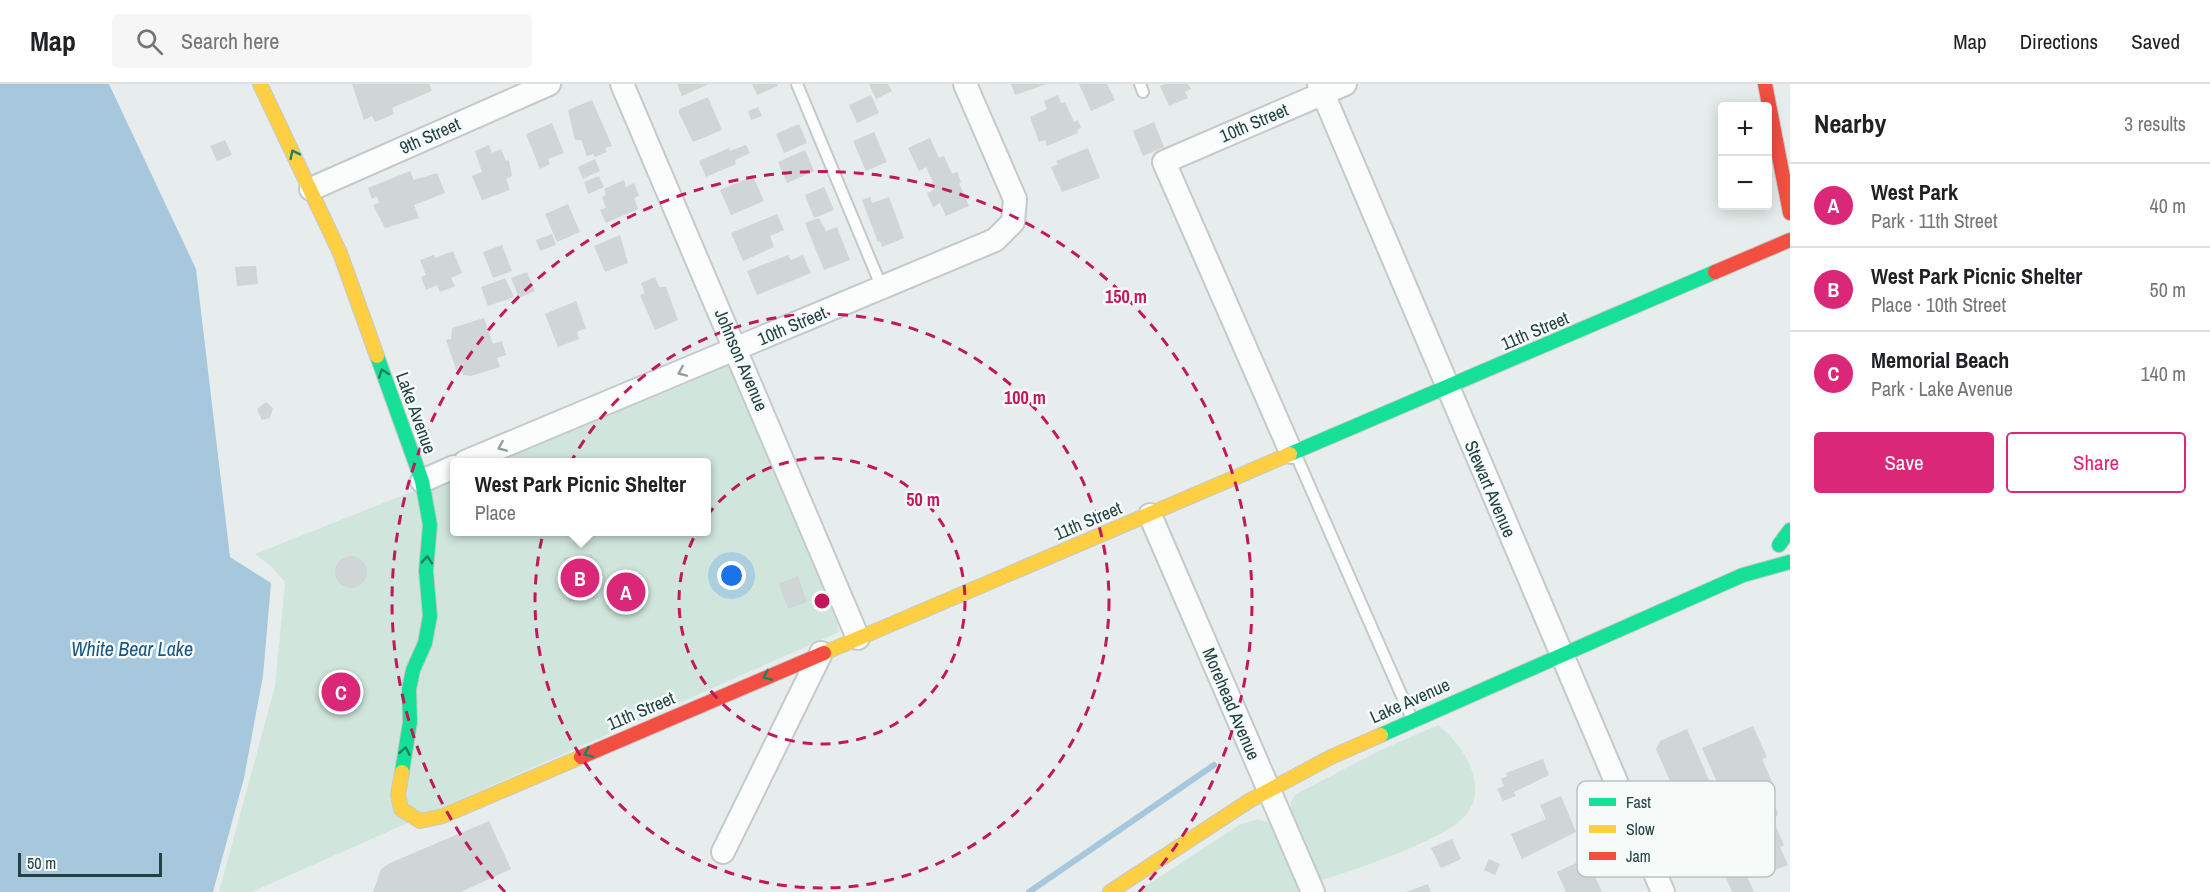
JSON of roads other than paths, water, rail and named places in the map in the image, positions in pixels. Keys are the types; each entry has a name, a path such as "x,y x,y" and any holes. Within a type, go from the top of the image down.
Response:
{"street":[{"name":"Lake Avenue","path":"260,84 340,253 422,481 430,525 426,572 430,616 425,643 413,670 409,688 410,722 398,795 401,809"},
{"name":"9th Street","path":"311,189 549,84"},
{"name":"Johnson Avenue","path":"622,84 858,638"},
{"name":"10th Street","path":"475,458 995,240 1013,222 1015,199 965,84"},
{"name":"10th Street","path":"1293,451 1164,162 1321,89 1345,84"},
{"path":"1765,84 1790,213"},
{"name":"Stewart Avenue","path":"1321,89 1615,781"},
{"name":"11th Street","path":"401,809 420,821 432,820 1790,240"},
{"path":"422,481 450,469"},
{"name":"Morehead Avenue","path":"1150,514 1313,892"},
{"name":"Lake Avenue","path":"1743,575 1785,543 1790,530"},
{"name":"Lake Avenue","path":"1110,892 1269,790 1412,719 1743,575 1789,563"},
{"path":"723,852 821,653"},
{"name":"Stewart Avenue","path":"1657,877 1663,892"}],"lane":[{"path":"797,84 882,288"},
{"path":"1293,451 1412,719"}],"water":[{"name":"White Bear Lake","path":"0,84 109,84 196,269 230,557 271,583 263,676 244,778 213,892 0,892"}],"waterway":[{"path":"1029,892 1214,765"}],"place":[{"name":"West Park Picnic Shelter","path":"580,578"},
{"name":"West Park","path":"626,592"},
{"name":"Memorial Beach","path":"341,692"}]}
